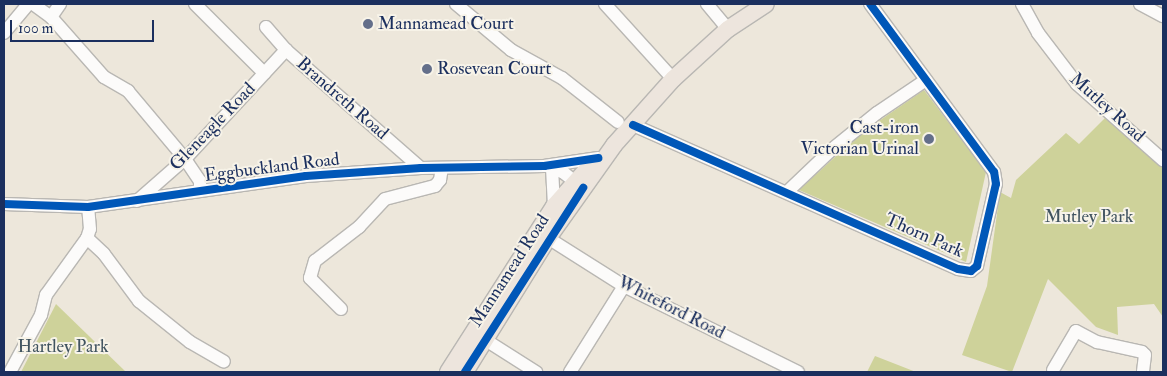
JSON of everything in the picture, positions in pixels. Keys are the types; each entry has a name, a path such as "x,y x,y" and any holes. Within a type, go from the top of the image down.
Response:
{"main road":[{"name":"Mannamead Road","path":"465,372 479,336 554,206 579,185 614,145 625,123 728,29 766,4"},
{"name":"Mannamead Road","path":"448,372 479,336 548,238 579,185 598,158 614,145"}],"street":[{"path":"4,33 28,4"},
{"path":"33,4 50,17 104,77 128,91 185,159 200,182 200,191"},
{"path":"50,17 60,4"},
{"path":"195,4 264,73"},
{"name":"Thorn Park","path":"456,4 511,50 562,78 625,123 787,192 958,269 971,271 977,266 997,179 983,156 870,4"},
{"path":"605,4 673,79"},
{"path":"707,4 728,29"},
{"name":"Mutley Road","path":"1022,4 1038,33 1076,84 1163,160"},
{"path":"1142,4 1163,16"},
{"name":"Brandreth Road","path":"266,28 286,50 421,168"},
{"name":"Gleneagle Road","path":"137,201 185,159 286,50"},
{"path":"787,192 830,151 877,113 926,80"},
{"name":"Eggbuckland Road","path":"4,204 88,207 306,176 421,168 548,167 598,158"},
{"path":"548,167 579,185"},
{"path":"548,167 554,206"},
{"path":"341,309 310,278 315,261 359,226 385,199 434,186 440,180 442,168"},
{"path":"10,372 41,315 46,295 87,238 90,229 88,207"},
{"path":"87,238 104,254 139,301 190,342 224,362"},
{"name":"Whiteford Road","path":"548,238 624,286 798,372"},
{"path":"570,372 624,286"},
{"path":"1053,370 1076,332 1097,342 1142,352 1145,355 1143,372"},
{"path":"479,336 536,372"}],"green space":[{"path":"924,90 986,172 966,262 799,190 860,134"},
{"name":"Mutley Park","path":"1106,117 1163,164 1163,317 1154,304 1117,307 1118,335 1096,327 1048,279 1012,372 962,355 987,286 1000,192 1011,198 1016,180 1066,133 1079,144"},
{"name":"Hartley Park","path":"56,304 126,372 21,372"},
{"path":"875,356 916,372 867,372"}],"cycle path":[{"path":"633,125 958,269 971,271 977,266 996,184 994,172 870,4"},
{"path":"4,204 88,207 306,176 421,168 544,166 598,158"},
{"path":"465,372 583,188"}],"place":[{"name":"Mannamead Court","path":"368,24"},
{"name":"Rosevean Court","path":"427,69"},
{"name":"Cast-iron Victorian Urinal","path":"929,139"}]}
